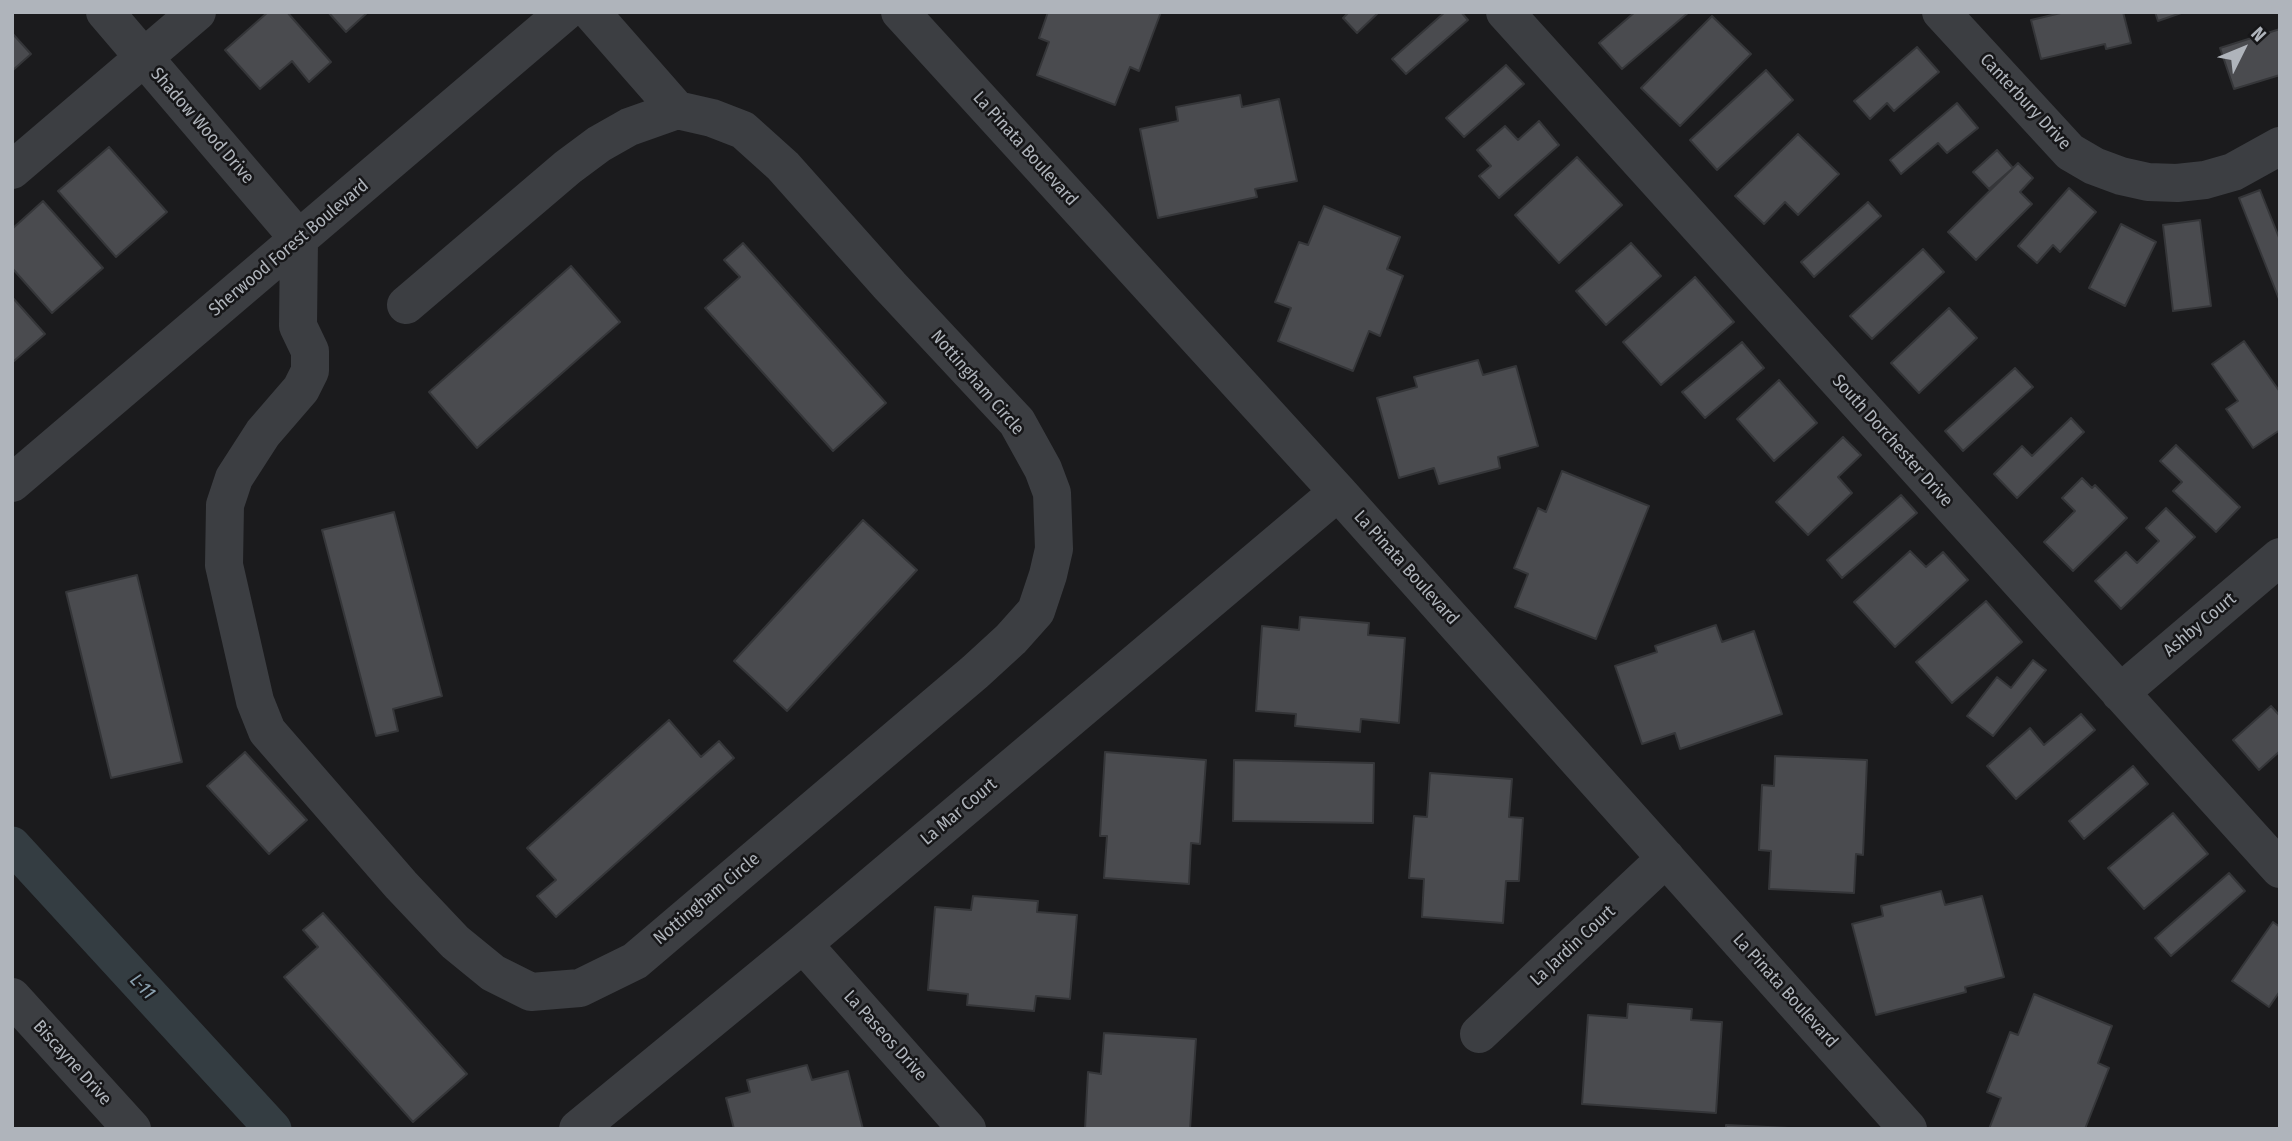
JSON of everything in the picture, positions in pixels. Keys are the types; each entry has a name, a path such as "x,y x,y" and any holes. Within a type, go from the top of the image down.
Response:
{"street":[{"name":"Shadow Wood Drive","path":"105,12 299,239"},
{"path":"12,170 197,12"},
{"name":"Sherwood Forest Boulevard","path":"12,483 565,12"},
{"path":"406,305 568,167 599,144 629,127 677,110 592,12"},
{"name":"La Pinata Boulevard","path":"900,12 1338,492 1908,1129"},
{"name":"South Dorchester Drive","path":"1505,12 2280,869"},
{"name":"Canterbury Drive","path":"1941,12 2070,152 2094,166 2139,180 2178,183 2205,180 2233,172 2280,146"},
{"name":"Nottingham Circle","path":"299,239 298,326 310,351 310,372 301,389 263,433 234,478 225,505 224,565 255,701 267,731 401,885 456,942 493,973 531,992 580,988 635,961 1011,639 1036,611 1054,549 1052,493 1017,422 783,166 743,130 712,117 677,110"},
{"name":"La Mar Court","path":"578,1129 803,944 1338,492"},
{"name":"Ashby Court","path":"2120,693 2280,557"},
{"name":"La Jardin Court","path":"1479,1034 1666,858"},
{"name":"La Paseos Drive","path":"803,944 967,1129"},
{"name":"Biscayne Drive","path":"12,997 132,1129"}],"building":[{"path":"268,12 287,12 331,62 309,82 292,61 260,89 225,50"},
{"path":"328,12 368,12 346,32"},
{"path":"1048,12 1161,12 1139,71 1130,67 1115,105 1037,75 1049,42 1039,38"},
{"path":"1349,12 1379,12 1357,33 1343,18"},
{"path":"1445,12 1461,12 1468,20 1406,74 1392,59"},
{"path":"1635,12 1689,12 1622,69 1599,43"},
{"path":"2065,12 2123,12 2131,43 2106,49 2105,44 2041,59 2031,20"},
{"path":"2155,12 2184,12 2158,21"},
{"path":"1712,16 1751,54 1680,126 1641,88"},
{"path":"2280,29 2280,75 2234,89 2220,48"},
{"path":"12,33 31,54 12,71"},
{"path":"1917,47 1939,72 1894,111 1887,103 1870,119 1854,101"},
{"path":"1506,65 1524,84 1464,137 1446,118"},
{"path":"1766,70 1793,100 1717,170 1690,140"},
{"path":"1240,95 1242,107 1279,99 1297,181 1255,189 1257,197 1158,218 1140,129 1178,121 1176,107"},
{"path":"1957,103 1978,128 1947,153 1938,143 1901,174 1890,160"},
{"path":"1539,121 1559,145 1499,198 1479,176 1491,166 1477,150 1505,126 1518,140"},
{"path":"1798,134 1839,174 1798,215 1785,202 1764,224 1735,196"},
{"path":"109,147 167,212 116,257 58,191"},
{"path":"1997,150 2013,168 1989,189 1973,172"},
{"path":"1577,157 1622,205 1559,263 1515,215"},
{"path":"2018,163 2033,178 2020,192 2032,204 1976,260 1948,232"},
{"path":"2069,188 2096,212 2060,252 2053,245 2037,263 2018,246"},
{"path":"2260,190 2280,240 2279,299 2239,198"},
{"path":"43,201 103,268 52,313 12,268 12,229"},
{"path":"1868,202 1881,216 1814,277 1801,262"},
{"path":"1324,206 1400,237 1387,269 1403,276 1380,336 1369,331 1353,371 1278,341 1291,308 1275,302 1299,242 1308,245"},
{"path":"2200,220 2211,306 2173,311 2163,225"},
{"path":"2121,224 2156,242 2125,306 2089,288"},
{"path":"743,243 886,403 833,451 705,308 740,277 724,260"},
{"path":"1631,243 1661,276 1606,325 1576,291"},
{"path":"1923,249 1944,272 1872,339 1850,316"},
{"path":"571,266 620,322 477,448 429,392"},
{"path":"1695,277 1734,322 1661,385 1623,342"},
{"path":"12,297 45,334 14,361 12,360"},
{"path":"1949,308 1977,338 1919,393 1891,363"},
{"path":"2244,341 2280,392 2280,430 2253,448 2226,409 2238,401 2212,364"},
{"path":"1742,342 1764,368 1705,418 1682,392"},
{"path":"1478,360 1483,375 1516,366 1538,446 1498,457 1500,468 1439,484 1434,468 1399,478 1377,398 1417,387 1414,377"},
{"path":"2015,368 2033,387 1963,451 1945,431"},
{"path":"1779,380 1817,423 1774,461 1737,419"},
{"path":"2071,418 2084,432 2017,498 1994,474 2022,446 2032,456"},
{"path":"1843,437 1861,455 1838,477 1852,493 1808,535 1776,502"},
{"path":"2176,445 2240,507 2216,532 2173,491 2182,482 2160,461"},
{"path":"1562,471 1649,506 1596,639 1515,607 1528,574 1514,568 1538,508 1546,512"},
{"path":"2082,478 2092,488 2095,485 2127,518 2073,571 2044,542 2075,511 2062,498"},
{"path":"1901,495 1917,513 1842,578 1827,560"},
{"path":"2166,508 2195,537 2121,609 2095,581 2126,552 2137,563 2159,541 2146,528"},
{"path":"394,512 442,696 393,709 398,731 376,736 322,530"},
{"path":"863,520 917,570 787,711 734,661"},
{"path":"1910,551 1926,567 1943,552 1968,580 1895,647 1854,602"},
{"path":"137,575 182,762 111,778 66,592"},
{"path":"1986,601 2022,642 1952,703 1916,662"},
{"path":"1300,617 1369,623 1368,635 1405,638 1399,723 1361,719 1360,732 1295,726 1296,714 1256,711 1262,626 1299,630"},
{"path":"1716,625 1722,642 1754,631 1782,714 1680,749 1675,733 1642,744 1615,666 1657,652 1655,646"},
{"path":"2033,660 2046,670 1993,736 1967,716 1997,677 2011,688"},
{"path":"2271,706 2280,716 2280,751 2259,770 2233,740"},
{"path":"2081,714 2095,730 2016,799 1987,766 2030,728 2044,745"},
{"path":"669,720 701,757 719,741 734,758 556,917 537,896 556,880 527,848"},
{"path":"245,752 307,820 269,854 207,786"},
{"path":"1105,752 1206,760 1200,844 1191,843 1189,884 1104,878 1107,836 1100,836"},
{"path":"1775,756 1867,760 1863,855 1856,854 1854,893 1769,889 1771,851 1759,850 1762,785 1774,786"},
{"path":"1234,760 1374,763 1373,823 1233,821"},
{"path":"2133,766 2148,784 2084,839 2069,821"},
{"path":"1430,773 1512,779 1509,817 1523,818 1519,881 1506,881 1503,923 1422,917 1424,879 1409,878 1414,816 1427,817"},
{"path":"2173,813 2208,854 2144,909 2108,868"},
{"path":"2229,873 2245,891 2171,956 2155,938"},
{"path":"1941,891 1945,905 1982,896 2004,977 1965,987 1966,992 1876,1015 1852,924 1883,916 1881,906"},
{"path":"973,896 1038,901 1037,912 1077,915 1070,999 1036,996 1034,1011 967,1005 968,994 928,990 935,907 971,910"},
{"path":"323,913 467,1074 413,1122 284,977 318,947 303,930"},
{"path":"2273,922 2280,927 2280,991 2269,1007 2232,981"},
{"path":"2034,994 2112,1026 2098,1063 2109,1068 2085,1129 1989,1129 2001,1098 1987,1092 2010,1032 2018,1035"},
{"path":"1628,1004 1692,1009 1691,1020 1722,1022 1716,1113 1582,1104 1588,1015 1627,1018"},
{"path":"1104,1033 1196,1039 1190,1129 1085,1129 1088,1072 1101,1074"},
{"path":"807,1065 812,1080 848,1071 863,1129 734,1129 726,1098 750,1092 747,1080"},
{"path":"1726,1125 1810,1129 1726,1129"}],"waterway":[{"name":"L-11","path":"12,845 273,1129"}]}
